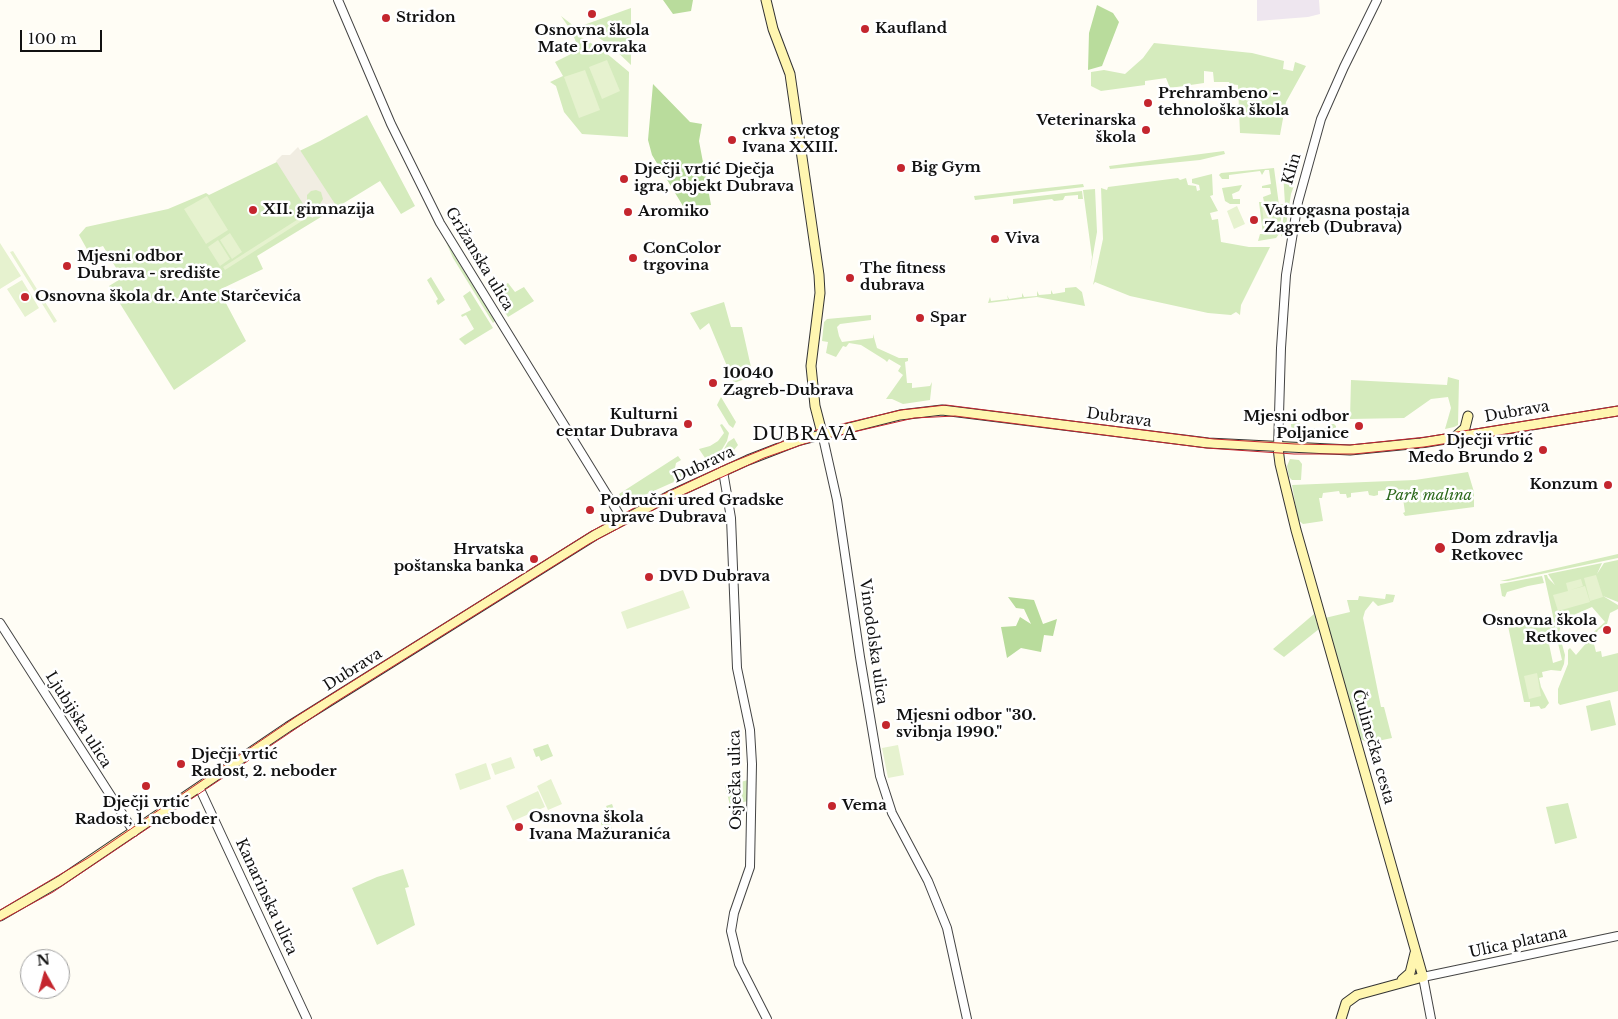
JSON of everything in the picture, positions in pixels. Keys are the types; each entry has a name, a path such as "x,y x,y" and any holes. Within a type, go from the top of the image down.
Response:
{"main road":[{"path":"766,0 773,29 790,74 819,275 820,292 811,366 816,406 822,433"},
{"name":"Dubrava","path":"0,916 60,882 199,787 348,689 622,519 776,448 822,433 900,415 942,410 1173,439 1278,448 1362,449 1454,438 1618,411"},
{"path":"1454,438 1465,428 1468,416 1478,427 1488,431"},
{"name":"Čulinečka cesta","path":"1278,448 1296,530 1423,977"},
{"path":"1398,983 1410,973 1416,950"},
{"path":"1341,1019 1348,1001 1363,993 1423,977"}],"street":[{"name":"Grižanska ulica","path":"338,0 394,131 440,223 622,519"},
{"name":"Klin","path":"1278,448 1281,348 1286,274 1298,202 1322,119 1344,67 1377,0"},
{"name":"Vinodolska ulica","path":"822,433 837,500 860,657 885,794 928,881 947,928 967,1019"},
{"name":"Osječka ulica","path":"723,471 730,511 737,668 750,730 752,764 750,867 734,913 732,931 739,964 767,1019"},
{"name":"Ljubijska ulica","path":"0,623 134,832"},
{"name":"Kanarinska ulica","path":"199,787 307,1019"},
{"name":"Ulica platana","path":"1423,977 1618,936"},
{"path":"1423,977 1431,1019"}],"shaded area":[{"path":"1257,0 1319,0 1320,14 1308,17 1257,21"},
{"path":"298,147 335,204 329,208 323,206 322,212 312,218 276,161 282,155 290,155","holes":["311,191 321,192 323,199 320,204 313,206 307,201 307,195"]}],"green space":[{"path":"663,0 693,0 691,11 673,14"},
{"path":"1097,5 1113,13 1119,22 1102,66 1088,70 1089,33"},
{"path":"631,8 631,65 611,46 581,26"},
{"path":"561,16 575,27 578,35 605,52 629,72 628,137 582,134 564,112 556,86 550,82 563,76 555,62 579,50 572,32"},
{"path":"1154,43 1252,53 1284,61 1283,69 1293,71 1295,62 1306,66 1286,102 1280,135 1240,133 1238,85 1230,84 1229,82 1214,82 1213,72 1204,71 1204,83 1170,88 1166,78 1145,81 1145,85 1101,91 1091,86 1091,72 1104,70 1125,74 1143,58"},
{"path":"607,60 620,91 602,99 589,67"},
{"path":"585,70 600,110 579,118 564,77"},
{"path":"653,84 690,122 702,124 699,141 711,205 683,206 652,155 648,140"},
{"path":"367,115 415,206 401,214 380,181 257,256 263,269 219,290 246,341 174,390 109,286 122,278 103,246 88,251 79,235 86,227 168,209 206,193 209,195 320,141"},
{"path":"1224,151 1225,154 1200,160 1110,169 1109,166"},
{"path":"1274,168 1279,205 1283,204 1279,234 1276,238 1258,241 1260,234 1263,234 1259,202 1264,202 1263,197 1271,194 1270,188 1262,188 1262,186 1271,184 1269,170 1265,170 1262,175 1260,171 1229,175 1229,179 1222,179 1219,175 1221,173"},
{"path":"1283,172 1287,172 1287,179 1296,180 1291,194 1285,231 1281,237 1285,204"},
{"path":"1212,174 1213,195 1210,196 1218,211 1210,213 1212,220 1218,219 1221,242 1249,247 1270,247 1241,305 1240,315 1236,312 1231,315 1208,313 1130,296 1095,282 1093,285 1103,239 1101,188 1107,190 1108,187 1186,178 1188,185 1196,186 1197,191 1200,190 1199,185 1192,183 1192,179"},
{"path":"1083,184 1084,187 975,200 974,196"},
{"path":"1242,185 1239,191 1232,194 1233,199 1240,199 1240,204 1230,204 1225,201 1222,188"},
{"path":"1095,189 1097,232 1090,272 1092,257 1083,190"},
{"path":"1082,191 1083,199 1078,199 1078,195 1065,196 1063,200 1054,201 1052,199 1013,204 1013,199"},
{"path":"207,196 228,230 206,244 184,209"},
{"path":"1271,205 1273,223 1264,224 1262,206"},
{"path":"1237,206 1245,224 1234,229 1227,211"},
{"path":"303,216 305,219 225,270 223,267"},
{"path":"230,233 242,252 232,259 220,240"},
{"path":"218,240 230,259 220,266 208,247"},
{"path":"446,242 495,321 493,323 453,258"},
{"path":"0,243 21,276 0,289"},
{"path":"13,251 57,321 54,323 10,252"},
{"path":"431,277 445,300 438,305 436,301 438,299 427,280"},
{"path":"22,280 39,308 25,317 7,289"},
{"path":"508,283 515,292 524,287 534,301 508,317 492,292"},
{"path":"1076,287 1082,292 1085,306 1037,297 988,303 990,297 991,301 1008,299 1007,295 1009,299 1022,297 1022,293 1024,297 1037,296 1037,291 1039,295 1051,294 1051,290 1053,294 1065,292 1065,288"},
{"path":"470,291 493,328 465,345 459,339 474,329 466,315 462,317 461,315 471,310 463,296"},
{"path":"724,302 731,327 742,327 753,376 734,383 709,323 700,330 690,313"},
{"path":"871,315 871,320 840,324 837,327 842,342 873,338 873,334 877,348 899,358 908,358 908,361 905,362 907,383 912,383 912,388 930,386 932,382 930,400 903,404 892,399 886,399 903,375 898,371 901,366 889,359 887,362 861,345 849,343 846,347 843,346 836,357 826,353 828,342 822,341 824,322 827,319"},
{"path":"1448,377 1459,380 1458,425 1454,427 1445,429 1451,408 1448,397 1431,399 1404,418 1350,419 1351,380 1447,385"},
{"path":"721,397 736,422 733,428 729,425 717,405"},
{"path":"1300,423 1300,428 1331,428 1331,424 1334,424 1336,426 1336,438 1292,436 1291,424"},
{"path":"722,424 729,433 727,441 715,461 709,464 699,449 710,446 718,441 724,433 720,425"},
{"path":"734,438 738,445 734,450 735,454 716,463 728,442"},
{"path":"678,456 681,460 676,463 675,468 682,470 685,477 629,502 624,502 619,494"},
{"path":"1290,459 1299,460 1302,464 1301,480 1292,480 1289,477 1287,466"},
{"name":"Park malina","path":"1468,472 1474,492 1474,507 1405,516 1403,513 1405,512 1402,492 1397,492 1396,489 1378,491 1378,495 1374,496 1369,495 1368,491 1351,493 1351,497 1347,498 1346,494 1340,494 1339,491 1323,493 1322,498 1319,498 1323,521 1303,524 1298,520 1292,485 1415,480"},
{"path":"1618,554 1618,558 1508,581 1500,581"},
{"path":"1618,560 1618,602 1603,596 1618,605 1618,609 1610,613 1607,624 1598,630 1593,640 1596,652 1601,651 1602,657 1618,653 1618,691 1560,705 1558,703 1558,689 1568,664 1568,650 1570,648 1576,655 1588,641 1587,638 1605,622 1592,607 1562,620 1559,633 1565,655 1564,664 1561,671 1551,670 1542,672 1543,677 1539,678 1549,703 1545,708 1541,709 1539,706 1530,707 1530,702 1524,702 1508,626 1526,623 1527,626 1527,622 1550,617 1552,620 1553,616 1544,575 1547,575 1555,585 1548,574 1602,563 1597,574 1604,563","holes":["1557,639 1562,660 1553,663 1549,644 1557,642"]},
{"path":"1596,575 1603,597 1590,601 1584,578"},
{"path":"1542,576 1544,583 1507,592 1505,597 1502,596 1500,584"},
{"path":"1581,579 1583,586 1570,590 1585,586 1590,602 1558,611 1553,595 1568,591 1566,583"},
{"path":"683,590 690,608 627,629 621,612"},
{"path":"1386,594 1395,595 1393,602 1378,606 1373,601 1365,611 1363,618 1381,707 1384,707 1392,738 1368,743 1361,739 1325,618 1350,612 1347,600 1358,600 1359,596 1385,599"},
{"path":"1008,597 1034,600 1043,624 1057,619 1053,636 1044,635 1041,652 1021,648 1007,658 1001,627 1016,626 1020,617 1031,624 1024,609 1016,608"},
{"path":"1314,614 1319,629 1284,657 1273,649"},
{"path":"1537,673 1541,696 1529,699 1524,676"},
{"path":"1610,700 1616,725 1591,731 1586,706"},
{"path":"548,744 553,756 541,761 539,756 536,757 533,749"},
{"path":"898,745 904,775 888,778 882,748"},
{"path":"511,757 515,768 495,775 491,764"},
{"path":"486,763 491,779 460,790 455,774"},
{"path":"551,779 562,804 548,810 537,786"},
{"path":"748,780 748,801 730,805 725,786"},
{"path":"538,791 545,807 513,821 506,806"},
{"path":"1568,803 1577,838 1555,844 1546,807"},
{"path":"612,804 615,812 608,814 612,829 604,831 600,821 605,819 603,812 608,810 606,806"},
{"path":"403,869 409,887 405,888 415,925 377,945 352,888 377,877"}],"tram line":[{"path":"0,910 88,858 297,716 590,532 636,507 727,464 804,433 901,410 946,405 1214,439 1350,445 1426,437 1618,406"},
{"path":"0,921 53,892 331,705 589,544 674,499 764,458 810,442 914,418 955,416 1206,448 1294,454 1354,454 1424,447 1618,416"}],"place":[{"name":"Osnovna škola Mate Lovraka","path":"592,14"},
{"name":"Stridon","path":"386,18"},
{"name":"Kaufland","path":"865,29"},
{"name":"Prehrambeno - tehnološka škola","path":"1148,103"},
{"name":"Veterinarska škola","path":"1146,130"},
{"name":"crkva svetog Ivana XXIII.","path":"732,140"},
{"name":"Big Gym","path":"901,168"},
{"name":"Dječji vrtić Dječja igra, objekt Dubrava","path":"624,179"},
{"name":"XII. gimnazija","path":"253,210"},
{"name":"Aromiko","path":"628,212"},
{"name":"Vatrogasna postaja Zagreb (Dubrava)","path":"1254,220"},
{"name":"Viva","path":"995,239"},
{"name":"ConColor trgovina","path":"633,258"},
{"name":"Mjesni odbor Dubrava - središte","path":"67,266"},
{"name":"The fitness dubrava","path":"850,278"},
{"name":"Osnovna škola dr. Ante Starčevića","path":"25,297"},
{"name":"Spar","path":"920,318"},
{"name":"10040 Zagreb-Dubrava","path":"713,383"},
{"name":"Kulturni centar Dubrava","path":"688,424"},
{"name":"Mjesni odbor Poljanice","path":"1359,426"},
{"name":"Dječji vrtić Medo Brundo 2","path":"1543,450"},
{"name":"Konzum","path":"1608,485"},
{"name":"Područni ured Gradske uprave Dubrava","path":"590,510"},
{"name":"Dom zdravlja Retkovec","path":"1440,548"},
{"name":"Hrvatska poštanska banka","path":"534,559"},
{"name":"DVD Dubrava","path":"649,577"},
{"name":"Osnovna škola Retkovec","path":"1607,630"},
{"name":"Mjesni odbor \"30. svibnja 1990.\"","path":"886,725"},
{"name":"Dječji vrtić Radost, 2. neboder","path":"181,764"},
{"name":"Dječji vrtić Radost, 1. neboder","path":"146,786"},
{"name":"Vema","path":"832,806"},
{"name":"Osnovna škola Ivana Mažuranića","path":"519,827"}],"district":[{"name":"DUBRAVA","path":"805,435"}]}
